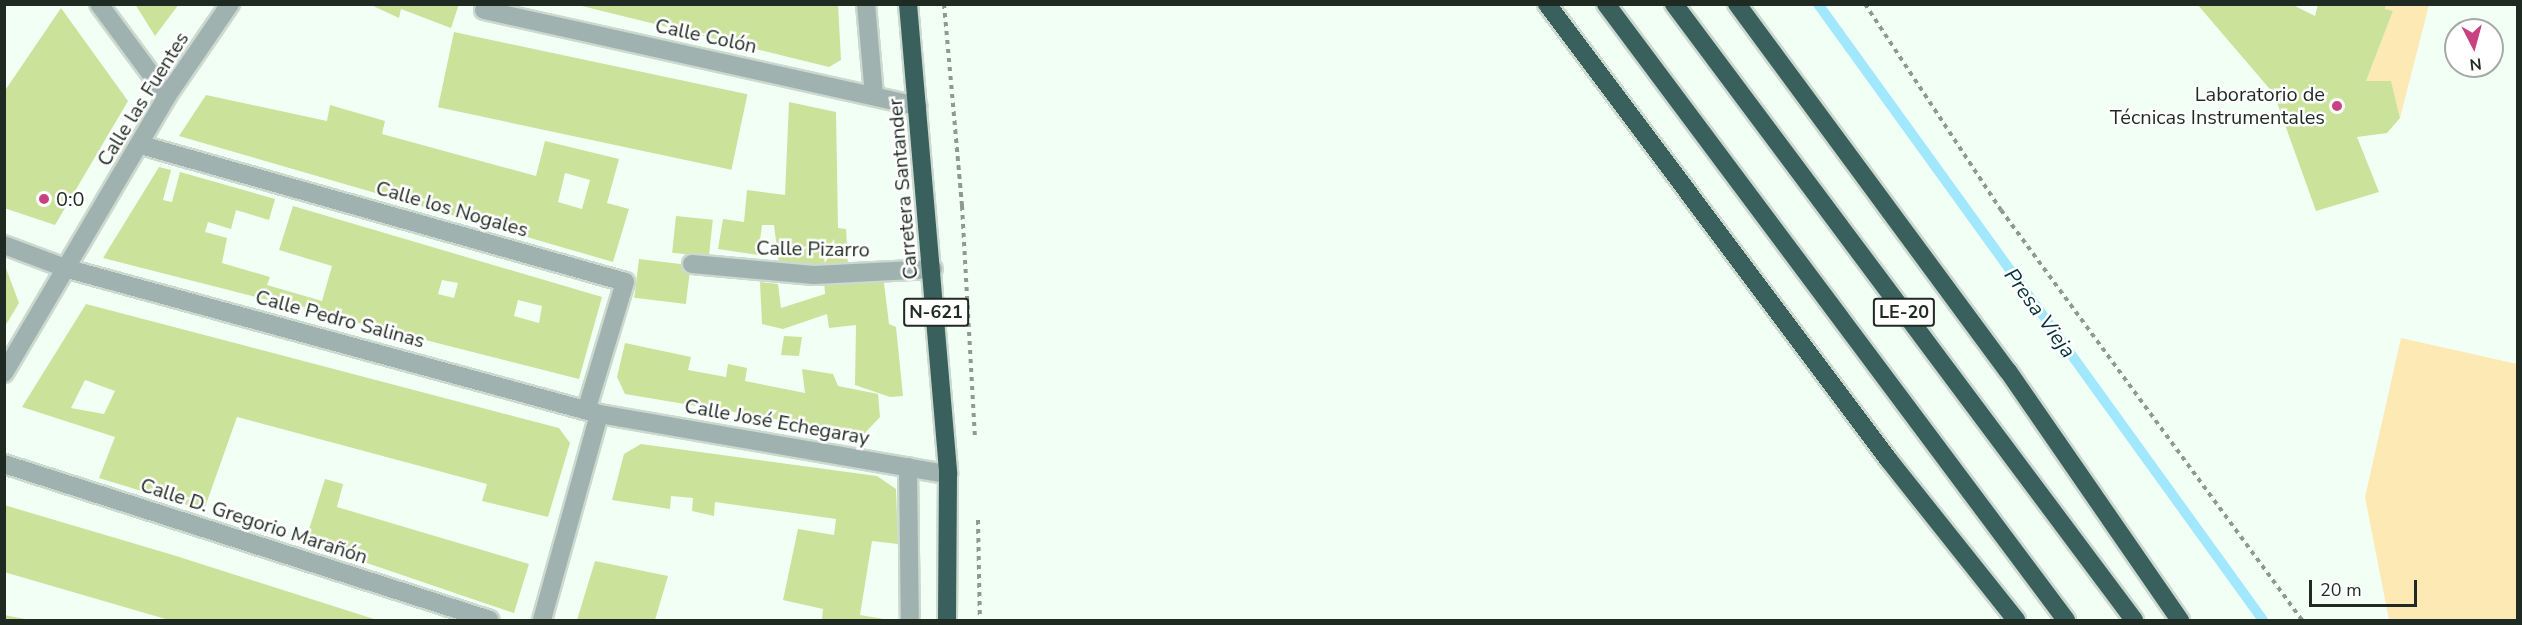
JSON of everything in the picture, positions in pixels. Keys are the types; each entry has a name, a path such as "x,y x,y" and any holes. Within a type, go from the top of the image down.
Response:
{"highway":[{"name":"Carretera Santander","path":"908,4 933,269 948,474 947,621"},
{"path":"1547,4 1888,459 2016,621"},
{"name":"LE-20","path":"1606,4 2066,621"},
{"name":"LE-20","path":"1674,4 2134,621"},
{"path":"1737,4 2008,371 2180,621"}],"street":[{"path":"99,4 167,96"},
{"name":"Calle las Fuentes","path":"4,373 141,145 167,96 230,4"},
{"name":"Carretera Santander","path":"866,4 874,96"},
{"name":"Calle Colón","path":"484,10 918,106"},
{"name":"Calle los Nogales","path":"141,145 624,282 593,411"},
{"name":"Calle Pedro Salinas","path":"4,246 68,269 593,411"},
{"name":"Calle Pizarro","path":"692,264 804,275 933,269"},
{"path":"542,621 593,411"},
{"name":"Calle José Echegaray","path":"593,411 948,474"},
{"name":"Calle D. Gregorio Marañón","path":"4,464 490,621"},
{"path":"908,467 910,621"}],"path":[{"path":"944,4 962,206 975,441"},
{"path":"1865,4 2001,210 2301,621"},
{"path":"978,513 980,621"}],"shaded area":[{"path":"2386,5 2429,5 2400,118 2391,82 2366,81 2393,11 2385,9"},
{"path":"2401,338 2517,364 2517,620 2389,620 2365,497"}],"building":[{"path":"135,4 179,4 155,36"},
{"path":"369,4 459,4 451,28 401,9 399,18"},
{"path":"574,4 838,4 841,60 829,67"},
{"name":"Laboratorio de Técnicas Instrumentales","path":"2197,4 2291,4 2315,16 2318,4 2386,4 2385,9 2393,11 2366,81 2391,81 2400,118 2387,133 2357,137 2379,192 2316,211 2274,94"},
{"path":"61,8 128,101 55,225 4,208 4,92"},
{"path":"454,32 747,94 731,170 438,107"},
{"path":"206,95 327,121 330,105 385,121 382,134 536,176 545,141 619,159 607,203 629,209 613,262 179,136","holes":["565,173 590,180 582,209 558,202"]},
{"path":"789,102 836,112 838,228 846,229 848,265 779,264 774,225 762,225 758,255 718,249 723,219 744,222 747,190 785,195"},
{"path":"159,167 171,170 163,200 172,202 180,172 275,199 269,220 236,210 231,229 208,222 205,232 227,238 222,263 270,277 267,285 322,301 332,266 279,250 293,206 602,297 579,379 103,258","holes":["442,280 458,283 454,298 438,294","518,300 542,306 539,323 514,316"]},
{"path":"676,216 713,220 709,257 672,253"},
{"path":"639,259 691,265 686,304 634,298"},
{"path":"4,263 19,303 4,328"},
{"path":"883,275 889,324 896,327 903,396 890,397 855,385 856,325 829,328 827,314 783,329 762,324 760,282 778,284 781,308 825,294 824,280"},
{"path":"86,304 559,428 570,443 548,517 482,501 487,484 237,417 204,510 99,478 115,437 22,407","holes":["85,380 115,391 104,414 71,408"]},
{"path":"784,336 802,337 799,356 781,355"},
{"path":"625,343 691,357 688,370 726,377 728,364 747,368 745,381 805,393 802,369 833,374 838,386 878,394 880,417 864,434 625,394 617,377"},
{"path":"641,444 877,476 896,489 898,544 872,541 860,615 890,620 822,620 823,609 783,600 798,529 834,535 836,519 715,502 714,516 692,511 693,498 671,496 670,509 612,500 624,454"},
{"path":"325,479 343,484 337,507 529,564 514,613 305,542"},
{"path":"4,505 173,555 377,620 169,620 4,572"},
{"path":"595,561 668,576 655,620 577,620"},
{"path":"4,615 25,619 25,620 4,620"}],"waterway":[{"name":"Presa Vieja","path":"1818,4 2263,620"}],"place":[{"name":"Laboratorio de Técnicas Instrumentales","path":"2337,106"},
{"name":"0:0","path":"44,199"}]}
